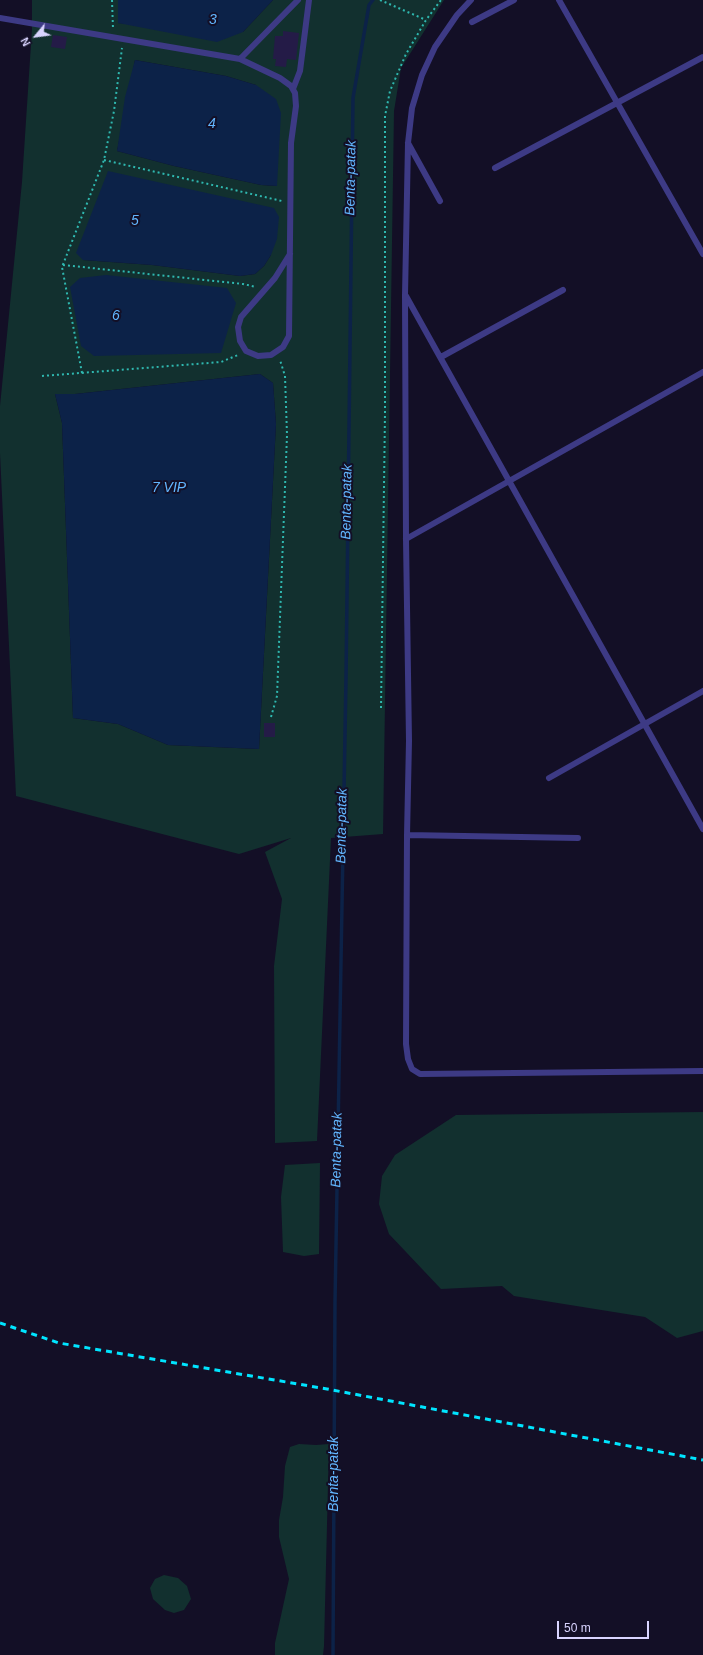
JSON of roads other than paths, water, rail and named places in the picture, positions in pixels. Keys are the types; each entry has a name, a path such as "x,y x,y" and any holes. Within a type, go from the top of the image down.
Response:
{"lane":[{"path":"240,59 298,0"},
{"path":"293,89 300,71 309,0"},
{"path":"471,0 456,15 434,47 422,75 412,108 408,143 405,295 406,539 409,691 406,1044 408,1060 412,1069 420,1074 703,1071"},
{"path":"472,22 514,0"},
{"path":"559,0 703,254"},
{"path":"0,18 240,59 280,78 291,86 295,93 296,106 291,143 291,203 289,336 283,347 271,355 258,356 246,351 240,341 238,327 241,317 275,278 290,254"},
{"path":"495,168 703,57"},
{"path":"408,143 440,201"},
{"path":"441,357 563,290"},
{"path":"405,295 441,357 703,829"},
{"path":"406,539 703,372"},
{"path":"549,778 703,691"},
{"path":"407,835 578,838"}],"water":[{"name":"3","path":"118,0 273,0 243,32 217,42 118,23"},
{"name":"4","path":"135,60 226,76 256,85 276,99 281,113 277,186 261,185 174,166 117,151 125,97"},
{"name":"5","path":"108,171 274,208 279,217 277,239 271,255 264,266 255,274 240,276 152,265 83,260 76,253"},
{"name":"6","path":"106,275 227,288 236,303 221,353 94,356 81,346 70,287 80,278"},
{"name":"7 VIP","path":"260,374 273,383 276,424 259,749 168,745 118,724 73,718 62,423 55,394 75,394"}],"waterway":[{"name":"Benta-patak","path":"333,1655 335,1302 346,678 353,98 369,5 373,0"}],"railway":[{"path":"0,1323 59,1343 327,1389 703,1460"}]}
